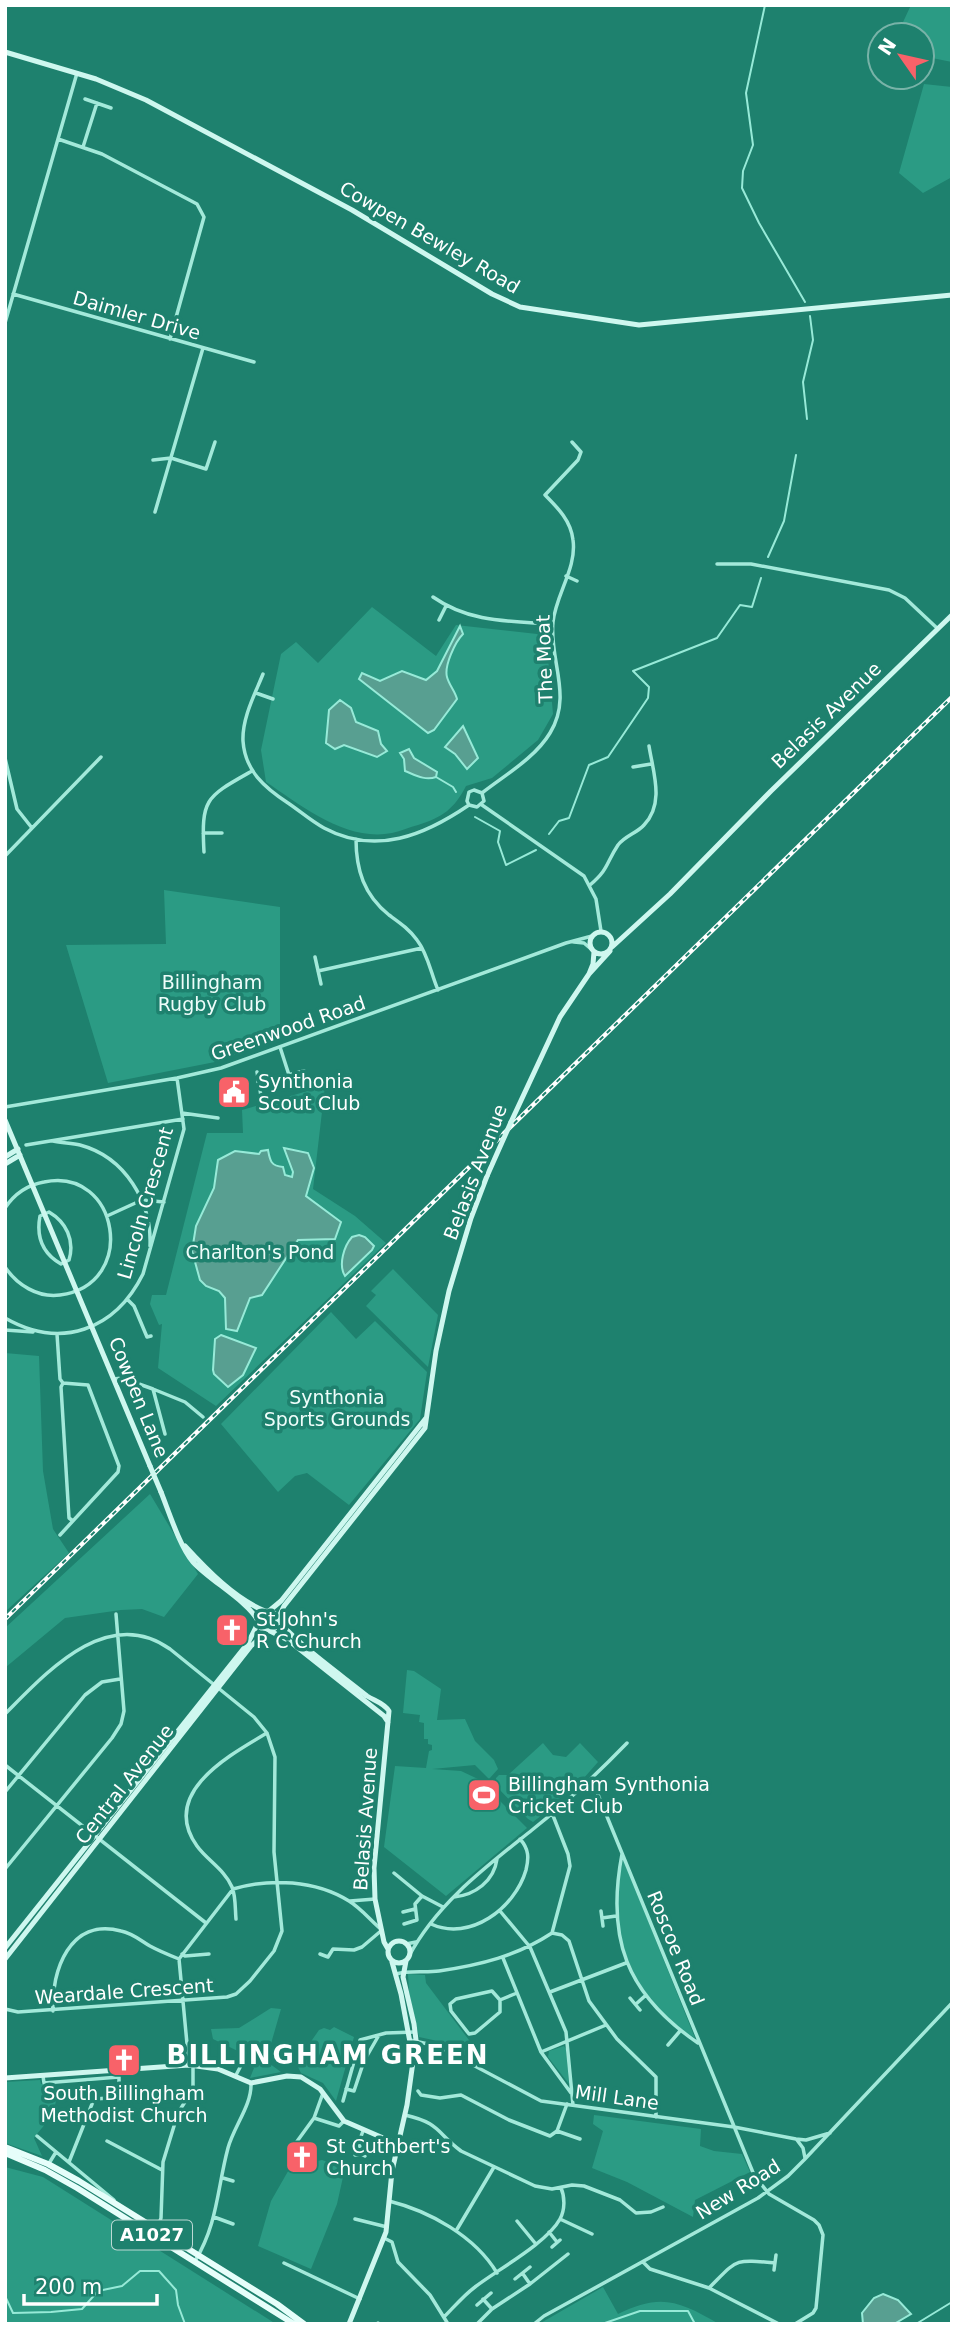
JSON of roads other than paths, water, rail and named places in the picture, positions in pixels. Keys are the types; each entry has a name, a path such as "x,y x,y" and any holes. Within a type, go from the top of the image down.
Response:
{"main road":[{"name":"Cowpen Bewley Road","path":"5,52 77,73 132,93 364,217 492,294 520,307 647,324 952,295"},
{"name":"Belasis Avenue","path":"425,1428 436,1351 449,1291 471,1219 487,1176 548,1038 566,1006 611,949 952,615"},
{"path":"604,932 612,939 611,949 602,954 593,950 592,936 604,932 618,935 633,927"},
{"name":"Belasis Avenue","path":"589,974 593,950"},
{"name":"Cowpen Lane","path":"5,1120 183,1544 251,1611 258,1622"},
{"path":"5,1157 19,1152"},
{"path":"5,1164 19,1152"},
{"name":"Central Avenue","path":"5,1959 16,1940 217,1687 251,1646 275,1628 284,1606 427,1417"},
{"name":"Central Avenue","path":"217,1687 248,1643 259,1616 281,1601 425,1428"},
{"name":"Cowpen Lane","path":"218,1581 252,1605 267,1611"},
{"path":"267,1611 273,1612 278,1620"},
{"name":"Belasis Avenue","path":"278,1620 307,1648 389,1711 374,1863 375,1899 388,1956 399,1973 413,2040 387,2227"},
{"path":"258,1622 262,1629 288,1640 384,1716 388,1722"},
{"path":"383,1932 406,1944"},
{"name":"Central Avenue","path":"5,1948 16,1940"},
{"path":"388,1949 398,1941"},
{"name":"Belasis Avenue","path":"399,1973 410,1949 406,1944"},
{"path":"392,1962 399,1964 407,1959"},
{"path":"5,2078 119,2074 191,2065 218,2069 251,2082 293,2076 306,2079 323,2093 344,2121 397,2144"},
{"name":"A1027","path":"5,2147 126,2210 294,2324"},
{"name":"A1027","path":"5,2154 46,2167 277,2304 304,2324"},
{"path":"349,2324 387,2227"}],"street":[{"path":"5,323 77,73"},
{"path":"85,99 111,108"},
{"path":"83,147 97,103"},
{"path":"58,139 102,154 197,204 201,209 204,217 170,339"},
{"name":"Daimler Drive","path":"13,294 254,362"},
{"path":"155,512 203,348"},
{"path":"153,460 171,458 206,469 215,442"},
{"name":"The Moat","path":"252,771 268,789 326,829 356,839 382,841 409,837 441,824 469,805 467,796 470,792 474,790 482,793 537,750 551,732 559,711 561,686 552,624 557,600 573,557 574,541 570,525 545,495 578,460 581,452 572,443"},
{"path":"717,564 751,564 889,590 905,598 937,629"},
{"path":"566,576 577,581"},
{"path":"433,597 446,606 480,618 552,624"},
{"path":"439,620 446,606"},
{"path":"204,852 202,818 209,800 222,788 252,771 247,762 244,726 263,674"},
{"path":"256,693 273,699"},
{"path":"590,885 604,873 622,841 639,830 650,817 656,792 649,746"},
{"path":"5,856 102,757"},
{"path":"5,758 17,809 32,828"},
{"path":"633,767 652,764"},
{"path":"469,805 481,805 484,801 482,793"},
{"path":"481,805 578,871 590,885 596,899 604,932"},
{"path":"202,833 222,833"},
{"path":"356,839 358,867 367,892 377,904 409,929 422,948 438,990"},
{"name":"Greenwood Road","path":"5,1107 177,1078 230,1065 592,936"},
{"path":"572,942 584,943 593,950"},
{"path":"318,971 422,948"},
{"path":"315,957 321,984"},
{"path":"280,1047 289,1076"},
{"path":"258,1082 304,1071"},
{"path":"257,1072 261,1096"},
{"name":"Lincoln Crescent","path":"92,1326 108,1318 128,1300 143,1274 184,1129 177,1078"},
{"name":"Lincoln Crescent","path":"183,1112 219,1118"},
{"path":"26,1145 184,1119"},
{"path":"80,1145 81,1136"},
{"path":"53,1141 80,1145 109,1158 122,1170 134,1184 142,1200 150,1233 150,1252"},
{"path":"5,1208 14,1196 32,1184 49,1181 75,1184 97,1199 107,1216 112,1237 107,1261 94,1279 77,1290 59,1295 35,1292 20,1284 5,1268"},
{"path":"107,1216 142,1200 164,1202"},
{"name":"Cowpen Lane","path":"49,1212 55,1216 68,1233 71,1254 65,1263 61,1264 53,1259 43,1247 38,1226 40,1216 44,1213 49,1212"},
{"name":"Lincoln Crescent","path":"128,1300 134,1306 147,1337 151,1336"},
{"path":"5,1318 42,1333"},
{"path":"5,1330 57,1334 71,1333 92,1326"},
{"path":"57,1334 60,1379 63,1383"},
{"path":"114,1379 122,1378 185,1402 203,1417"},
{"path":"63,1383 61,1387 69,1518 73,1521"},
{"path":"60,1535 118,1472 119,1466 88,1385 63,1383"},
{"path":"153,1389 165,1434"},
{"path":"5,1869 121,1724 124,1711 116,1614"},
{"path":"5,1714 44,1674 72,1653 97,1639 117,1635 146,1637 165,1645 254,1717 267,1733 219,1763 197,1786 188,1804 187,1817 191,1835 233,1889 236,1919"},
{"path":"5,1792 85,1695 102,1682 121,1678"},
{"name":"Weardale Crescent","path":"5,2009 18,2012 53,2011 227,1997 236,1994 250,1981 280,1941 282,1920 274,1830 275,1756 267,1733"},
{"path":"407,1959 452,1897 592,1780 627,1742"},
{"path":"5,1765 206,1923"},
{"name":"Roscoe Road","path":"592,1780 754,2175 767,2192"},
{"path":"399,1973 438,1971 503,1958 530,1947 552,1933 570,1866 552,1813"},
{"path":"431,1924 451,1929 471,1926 500,1911 517,1892 527,1867 527,1849 520,1839"},
{"path":"622,1852 617,1880 616,1916 626,1962 659,2011 680,2031 700,2044"},
{"path":"452,1897 469,1894 480,1888 493,1872 497,1858"},
{"path":"394,1872 422,1896 443,1907"},
{"path":"398,1886 403,1880"},
{"path":"157,2229 161,2218 162,2170 178,2113 193,2089 182,2001 180,1957 233,1889 292,1882 309,1885 350,1902 383,1932 354,1950 333,1949 328,1956 320,1954"},
{"path":"404,1924 417,1920 415,1904 422,1896"},
{"path":"350,1902 375,1899"},
{"path":"403,1912 415,1909"},
{"path":"500,1911 530,1947 550,1992 568,2040 573,2105"},
{"path":"601,1911 603,1926"},
{"path":"602,1918 616,1916"},
{"path":"53,2011 53,1985 61,1959 72,1944 90,1933 104,1929 125,1932 180,1957 209,1954"},
{"path":"552,1933 562,1935 569,1941 589,2001 606,2025 656,2077 656,2117"},
{"path":"406,1944 418,1941"},
{"path":"503,1958 541,2052 572,2094"},
{"path":"550,1992 626,1962"},
{"path":"492,1991 500,2000 501,2009 498,2015 472,2034 467,2032 450,2008 450,2004 456,1999 492,1991"},
{"path":"500,2000 517,1993"},
{"path":"636,2004 646,1994"},
{"path":"630,1998 640,2010"},
{"name":"New Road","path":"534,2324 767,2192 804,2161 952,2003"},
{"path":"541,2052 606,2025"},
{"path":"668,2045 680,2031"},
{"path":"342,2101 360,2040 412,2032"},
{"path":"346,2088 354,2091 364,2061 379,2035"},
{"name":"Mill Lane","path":"413,2040 438,2046 533,2098 734,2127 796,2139 816,2138 832,2132"},
{"path":"672,2040 677,2045"},
{"path":"236,2076 246,2056"},
{"path":"119,2074 119,2098"},
{"path":"350,2074 359,2076"},
{"path":"196,2258 214,2217 229,2146 251,2094 251,2082"},
{"path":"418,2091 421,2095 440,2098 461,2095 550,2136 557,2131 567,2104"},
{"path":"69,2162 94,2099 185,2093 189,2095"},
{"path":"290,2151 314,2118 323,2093"},
{"path":"404,2115 429,2122 440,2129 452,2145 461,2151 535,2186 552,2189 572,2185 584,2186 620,2200 632,2211 642,2214 663,2207"},
{"path":"314,2118 334,2126 341,2126 344,2121"},
{"path":"355,2155 363,2155 359,2142 363,2131"},
{"path":"557,2131 580,2139"},
{"path":"37,2136 126,2210"},
{"path":"796,2139 803,2148 804,2161"},
{"path":"107,2141 162,2170"},
{"path":"46,2167 56,2152"},
{"path":"456,2231 494,2167"},
{"path":"223,2178 233,2181"},
{"path":"444,2317 472,2289 549,2232 560,2219 564,2195 561,2188"},
{"path":"767,2192 814,2220 823,2235 816,2308 813,2313 794,2324"},
{"path":"389,2201 407,2206 456,2231 497,2273"},
{"path":"653,2203 656,2210"},
{"path":"628,2218 632,2211"},
{"path":"214,2217 233,2224"},
{"path":"355,2219 387,2227"},
{"path":"522,2227 527,2219"},
{"path":"560,2219 587,2229 592,2234"},
{"path":"517,2221 535,2244"},
{"path":"549,2232 559,2241 552,2246"},
{"path":"384,2238 392,2242 401,2266 429,2295 448,2324"},
{"path":"477,2324 492,2309 561,2263 568,2254"},
{"path":"774,2270 776,2255"},
{"path":"709,2288 734,2263 741,2260 775,2263"},
{"path":"643,2262 650,2269 709,2288 779,2324"},
{"path":"284,2263 359,2299"},
{"path":"515,2279 530,2267"},
{"path":"523,2274 530,2284"},
{"path":"477,2305 491,2293"},
{"path":"483,2299 492,2309"}],"water":[{"path":"460,626 463,634 451,654 446,672 457,699 434,730 428,733 359,679 362,673 380,681 402,671 426,680 437,671"},
{"path":"340,700 351,708 356,722 378,731 381,744 387,751 377,757 344,745 335,749 326,743 329,710"},
{"path":"463,726 478,758 467,769 455,754 445,747"},
{"path":"409,749 414,758 437,772 436,777 424,778 405,771 404,759 400,753"},
{"name":"Charlton's Pond","path":"284,1148 308,1153 314,1168 306,1196 341,1222 335,1239 298,1240 262,1295 250,1298 237,1331 226,1329 225,1298 219,1291 206,1286 200,1280 192,1251 196,1226 214,1188 218,1160 235,1151 259,1154 268,1150 272,1162 283,1167 285,1175 292,1177 293,1172"},
{"path":"359,1235 374,1246 345,1276 342,1267 344,1250 352,1237"},
{"path":"221,1335 256,1348 243,1375 228,1387 213,1370 215,1339"},
{"path":"883,2294 898,2300 911,2314 894,2324 863,2324 862,2313 874,2298"}],"waterway":[{"path":"765,5 746,93 753,145 743,171 742,188 805,302"},
{"path":"807,419 803,382 813,340 810,316"},
{"path":"768,557 784,521 796,455"},
{"path":"549,834 559,821 569,818 589,765 608,757 648,698 649,687 633,671 717,638 740,605 752,607 761,578"},
{"path":"436,777 453,787 456,792"},
{"path":"475,817 500,831 498,842 506,865 536,850"},
{"path":"5,2296 13,2313 82,2309 98,2291 122,2286 140,2271 159,2271 176,2290 185,2324"},
{"path":"916,2324 952,2302"},
{"path":"602,2324 640,2311 688,2311 695,2324"}],"railway":[{"path":"5,1619 952,697"}],"place":[{"name":"Synthonia Scout Club","path":"234,1092"},
{"name":"St John's R C Church","path":"232,1630"},
{"name":"Billingham Synthonia Cricket Club","path":"484,1795"},
{"name":"South Billingham Methodist Church","path":"124,2060"},
{"name":"St Cuthbert's Church","path":"302,2157"}],"district":[{"name":"BILLINGHAM GREEN","path":"328,2055"}],"park label":[{"name":"Billingham Rugby Club","path":"212,993"},
{"name":"Synthonia Sports Grounds","path":"337,1408"}]}
